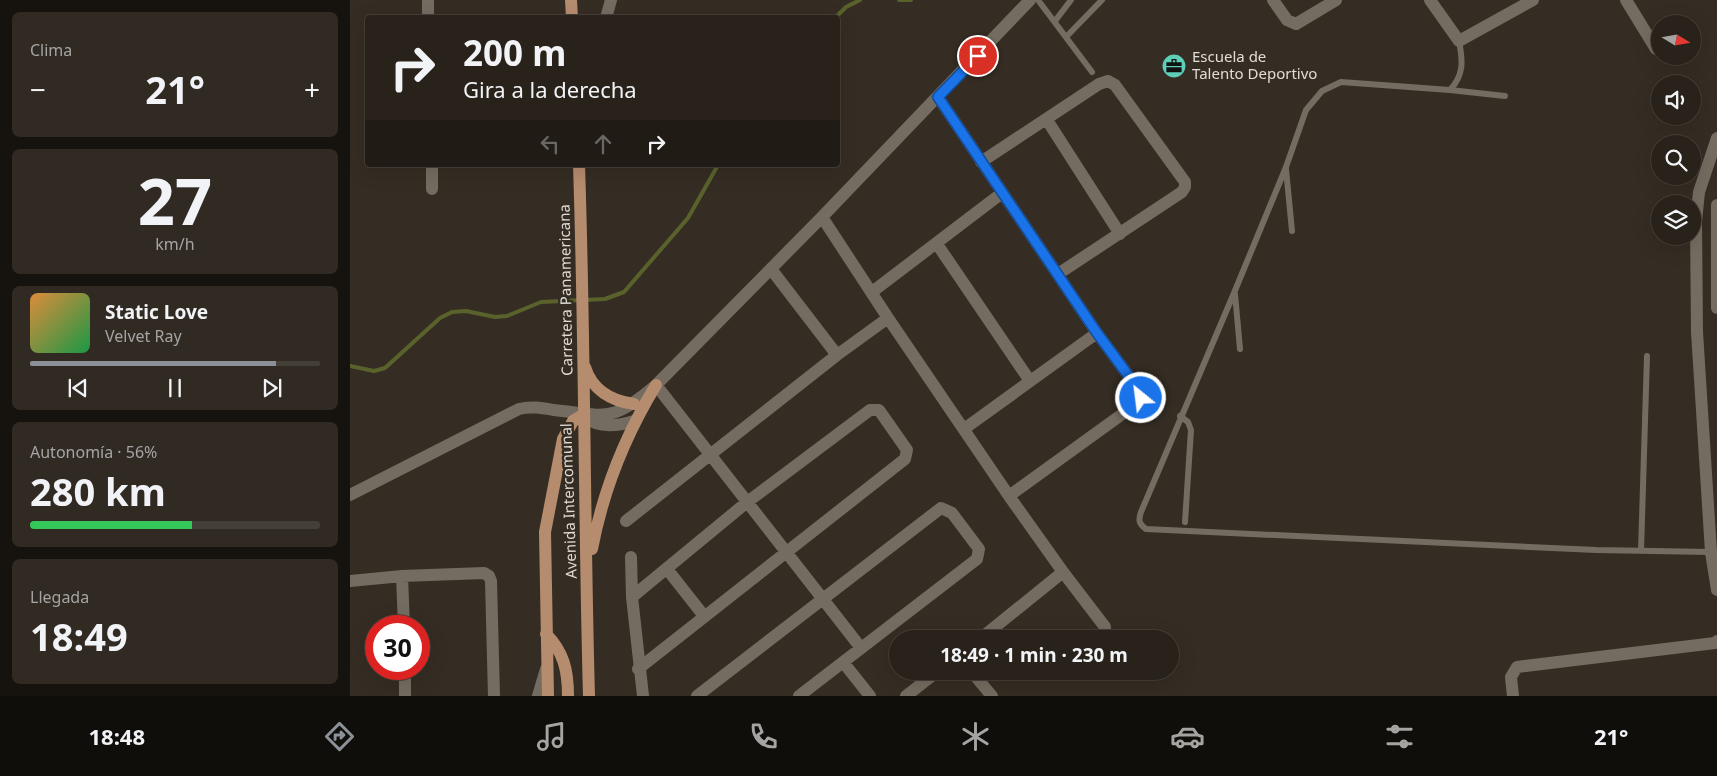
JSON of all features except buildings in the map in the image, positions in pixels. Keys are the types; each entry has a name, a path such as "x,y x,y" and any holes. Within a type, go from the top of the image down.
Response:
{"main road":[{"path":"571,0 572,15"},
{"name":"Carretera Panamericana","path":"579,167 584,291 583,415"},
{"path":"583,360 592,382 601,391 616,400 634,404"},
{"path":"588,572 601,511 620,452 634,421 656,385"},
{"name":"Avenida Intercomunal","path":"548,696 544,554 549,505 563,439 573,421 583,415 588,572 589,696"},
{"path":"546,634 564,659 568,680 568,696"}],"street":[{"path":"428,0 428,15"},
{"path":"607,15 611,0"},
{"path":"350,495 519,409 530,407 583,415 618,413 634,404 656,385 822,217 1030,0"},
{"path":"1273,0 1287,20 1296,24 1336,0"},
{"path":"1430,0 1459,42 1534,0"},
{"path":"1626,0 1651,41"},
{"path":"981,162 1099,84 1108,81 1115,85 1185,182 1186,187 1182,192 1058,274"},
{"path":"938,97 1097,333 1142,394 1141,398 1009,496"},
{"path":"1047,120 1120,234"},
{"path":"1717,138 1699,192 1696,222 1697,332 1712,552 1717,590"},
{"path":"432,167 432,189"},
{"path":"872,292 1002,194"},
{"path":"1717,205 1717,308"},
{"path":"822,217 1009,496 1105,627"},
{"path":"937,244 1030,381"},
{"path":"771,269 837,355"},
{"path":"626,521 837,355 888,318"},
{"path":"964,429 1097,333"},
{"path":"656,385 784,552 823,598 861,648"},
{"path":"632,597 746,503 870,410 879,410 907,450 905,459 784,552 638,669"},
{"path":"583,415 601,425 620,425 634,421"},
{"path":"704,694 823,598 941,508 952,513 979,549 977,559 799,696"},
{"path":"631,557 638,669 643,696"},
{"path":"667,569 704,616"},
{"path":"991,630 1063,572"},
{"path":"350,581 402,576 484,573 489,576 491,582 494,696"},
{"path":"402,576 404,615"},
{"path":"1513,696 1511,677 1517,667 1716,646"},
{"path":"843,662 870,696"},
{"path":"538,696 547,667"},
{"path":"405,680 405,696"},
{"path":"906,696 926,680"},
{"path":"979,680 992,696"}],"lane":[{"path":"1038,0 1067,36 1092,72"},
{"path":"1055,21 1072,0"},
{"path":"1067,36 1102,0"},
{"path":"1450,90 1458,81 1462,70 1459,42"},
{"path":"1504,96 1341,82 1322,91 1306,110 1286,167 1234,293 1180,416 1139,519 1146,529 1641,551 1712,552"},
{"path":"1286,167 1292,231"},
{"path":"1234,293 1240,349"},
{"path":"1641,551 1647,356"},
{"path":"1180,416 1188,422 1191,430 1185,522"}],"waterway":[{"path":"838,15 846,7 860,0"},
{"path":"899,0 911,0"},
{"path":"350,366 374,371 385,368 440,318 452,312 466,311 495,317 507,316 541,302 605,299 624,292 688,218 717,167"}],"place":[{"name":"Escuela de Talento Deportivo","path":"1174,66"}],"route":[{"path":"978,56 938,97 1097,333 1142,394 1141,398"}]}
